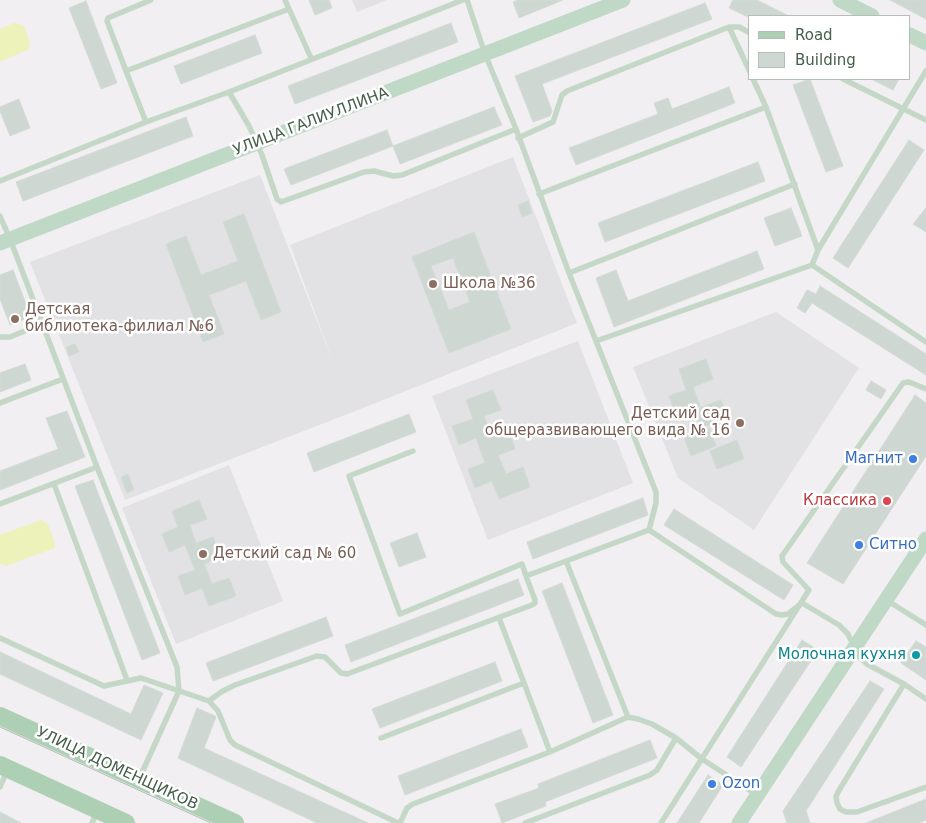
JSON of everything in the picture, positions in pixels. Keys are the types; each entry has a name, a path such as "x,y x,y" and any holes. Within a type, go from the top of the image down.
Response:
{"main road":[{"name":"УЛИЦА ДОМЕНЩИКОВ","path":"0,716 235,823"},
{"path":"4,767 95,816 126,823"}],"street":[{"name":"УЛИЦА ГАЛИУЛЛИНА","path":"5,241 623,0"},
{"path":"840,0 870,15"},
{"path":"911,36 926,44"},
{"path":"743,821 757,795 853,647 926,539"}],"lane":[{"path":"146,122 107,22 108,18 151,0"},
{"path":"285,0 311,58"},
{"path":"0,182 146,122 229,92 311,58 463,0"},
{"path":"467,0 485,54 516,129 569,273 657,496 649,530"},
{"path":"126,71 289,9"},
{"path":"518,138 553,122 561,97 567,91 729,27 739,27 748,32"},
{"path":"729,27 748,68"},
{"path":"596,341 812,265 818,250 926,71"},
{"path":"753,80 766,107 818,250"},
{"path":"845,80 926,120"},
{"path":"229,92 250,126 277,199 281,202 364,172 374,171 393,176 402,175 516,129"},
{"path":"539,194 766,107"},
{"path":"569,273 795,184"},
{"path":"0,216 5,241 42,324 177,667 179,691 139,780"},
{"path":"812,265 926,342"},
{"path":"0,337 10,337 42,324"},
{"path":"0,403 63,379"},
{"path":"661,823 810,590 783,562 782,556 903,383 909,382 926,390"},
{"path":"209,701 235,685 318,656 325,657 341,673 347,674 535,603 522,564 400,614 349,476 413,452"},
{"path":"0,504 97,467"},
{"path":"54,484 127,680"},
{"path":"526,576 649,530"},
{"path":"649,530 776,614 788,614 802,603"},
{"path":"566,561 628,717"},
{"path":"886,599 926,625"},
{"path":"802,603 839,625 848,634 859,657 867,664 904,684 926,699"},
{"path":"499,618 550,752"},
{"path":"0,638 100,685 109,686 141,678 209,701 218,712 230,740 235,745 399,823 408,808 413,804 550,752 628,717 638,718 652,724 676,738 702,759 757,795"},
{"path":"381,738 524,682"},
{"path":"904,684 838,792 837,803 840,809 846,812 857,812 926,787"},
{"path":"525,823 650,775 657,770 676,738"},
{"path":"0,787 4,767"}],"shaded area":[{"path":"352,0 387,0 357,12"},
{"path":"513,157 577,323 125,500 30,262 260,175 335,367 290,245"},
{"name":"Детский сад общеразвивающего вида № 16","path":"776,312 859,368 754,530 678,478 633,367"},
{"path":"578,341 633,483 488,540 432,396"},
{"name":"Детский сад № 60","path":"229,465 283,601 176,644 122,508"}],"green space":[{"path":"14,23 25,28 30,43 29,49 0,62 0,29"},
{"path":"41,520 48,524 55,547 6,566 0,564 0,535"}],"building":[{"path":"309,0 329,0 332,8 315,15"},
{"path":"518,0 563,0 519,18 513,2"},
{"path":"733,0 757,0 787,15 746,16 729,8"},
{"path":"890,0 926,0 926,19"},
{"path":"86,1 117,83 101,89 69,8"},
{"path":"705,3 712,19 542,84 552,111 550,116 533,122 515,76"},
{"path":"451,23 458,42 295,104 288,86"},
{"path":"255,35 262,53 181,84 174,66"},
{"path":"810,80 843,166 826,172 793,85"},
{"path":"873,80 898,80 893,90"},
{"path":"729,87 735,103 576,165 569,148 658,114 654,103 668,98 672,109"},
{"path":"19,99 30,128 10,136 0,107"},
{"path":"494,107 502,125 400,164 393,146"},
{"path":"186,117 193,136 23,201 16,182"},
{"path":"387,130 393,146 291,185 284,169"},
{"path":"909,140 924,150 848,268 833,258"},
{"path":"758,162 765,181 605,242 598,223"},
{"path":"528,201 532,213 522,217 518,205"},
{"path":"791,208 802,236 775,246 764,218"},
{"path":"926,208 926,232 913,224"},
{"path":"244,214 281,312 261,320 246,281 209,295 224,334 203,342 166,244 186,236 201,275 238,261 223,222"},
{"path":"474,232 511,329 449,353 412,257","holes":["453,258 460,276 453,278 457,288 464,286 470,302 449,310 431,266"]},
{"path":"757,251 764,269 614,327 596,278 616,270 628,301"},
{"path":"13,270 31,317 10,325 0,299 0,275"},
{"path":"820,286 926,354 926,375 812,303 805,313 797,308 807,290 816,294"},
{"path":"75,344 79,352 69,356 66,347"},
{"path":"706,359 713,379 693,387 700,406 676,415 669,396 686,390 679,369"},
{"path":"25,364 31,380 0,392 0,373"},
{"path":"871,381 886,390 881,399 866,390"},
{"path":"493,390 501,410 484,416 491,435 508,428 515,449 498,455 506,474 523,467 530,487 499,499 492,481 475,488 468,469 485,463 476,438 459,445 452,426 473,419 466,400"},
{"path":"915,395 926,403 926,456 843,584 807,563"},
{"path":"721,400 728,418 701,428 694,410"},
{"path":"67,411 85,457 0,490 0,471 58,449 46,418"},
{"path":"409,414 416,432 314,472 307,453"},
{"path":"709,428 716,446 691,456 684,437"},
{"path":"737,440 744,459 717,469 710,451"},
{"path":"128,474 134,490 127,493 121,477"},
{"path":"93,480 160,653 142,660 75,486"},
{"path":"643,498 648,515 533,559 527,542"},
{"path":"199,500 207,519 190,525 196,543 213,537 221,557 204,564 212,584 229,578 236,596 209,606 202,588 185,595 178,576 195,570 185,545 169,552 162,534 178,527 172,511"},
{"path":"674,509 793,585 784,600 664,525"},
{"path":"417,533 426,557 399,567 390,543"},
{"path":"518,579 524,595 351,662 345,645"},
{"path":"562,583 613,715 593,723 542,591"},
{"path":"326,617 333,636 213,681 206,663"},
{"path":"802,640 818,650 741,767 727,757"},
{"name":"Молочная кухня","path":"916,641 926,647 926,680 901,663"},
{"path":"0,652 131,714 144,685 163,693 141,740 0,674"},
{"path":"495,662 502,681 380,728 372,709"},
{"path":"870,681 884,689 806,811 810,823 787,823 783,811"},
{"path":"197,708 216,717 204,748 368,823 317,823 178,758"},
{"path":"521,729 528,747 405,795 398,776"},
{"path":"650,740 657,758 545,802 546,806 502,823 495,804 539,788 538,784"},
{"path":"708,775 723,785 699,823 677,823"},
{"path":"926,799 926,820 919,823 866,823"},
{"path":"0,812 21,823 0,823"}],"tram line":[{"path":"0,727 211,823"}],"place":[{"name":"Школа №36","path":"433,284"},
{"name":"Детская библиотека-филиал №6","path":"15,319"},
{"name":"Детский сад общеразвивающего вида № 16","path":"740,423"},
{"name":"Магнит","path":"913,459"},
{"name":"Классика","path":"887,501"},
{"name":"Ситно","path":"859,545"},
{"name":"Детский сад № 60","path":"203,554"},
{"name":"Молочная кухня","path":"916,655"},
{"name":"Ozon","path":"712,784"}]}
